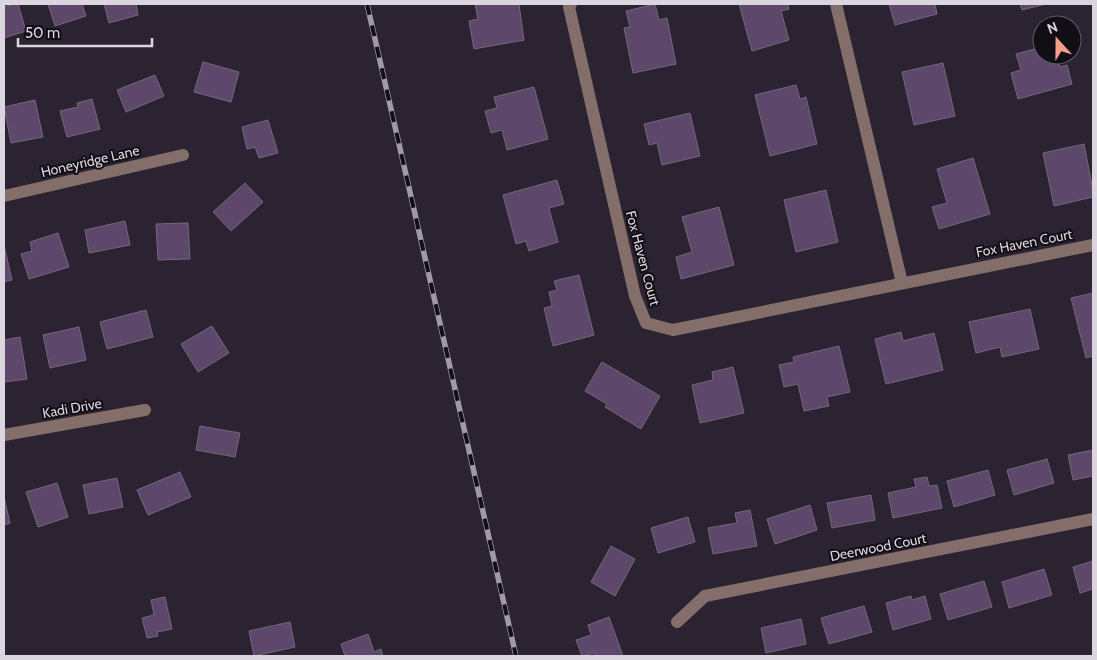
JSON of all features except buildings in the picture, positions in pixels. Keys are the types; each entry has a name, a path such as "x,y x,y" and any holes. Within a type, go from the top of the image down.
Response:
{"street":[{"name":"Fox Haven Court","path":"570,4 569,7 635,296 646,323 673,330 1093,245"},
{"path":"836,4 902,283"},
{"name":"Honeyridge Lane","path":"4,196 183,155"},
{"name":"Kadi Drive","path":"4,435 145,410"},
{"name":"Deerwood Court","path":"677,622 705,596 1093,519"}],"railway":[{"path":"367,4 516,656"}]}
